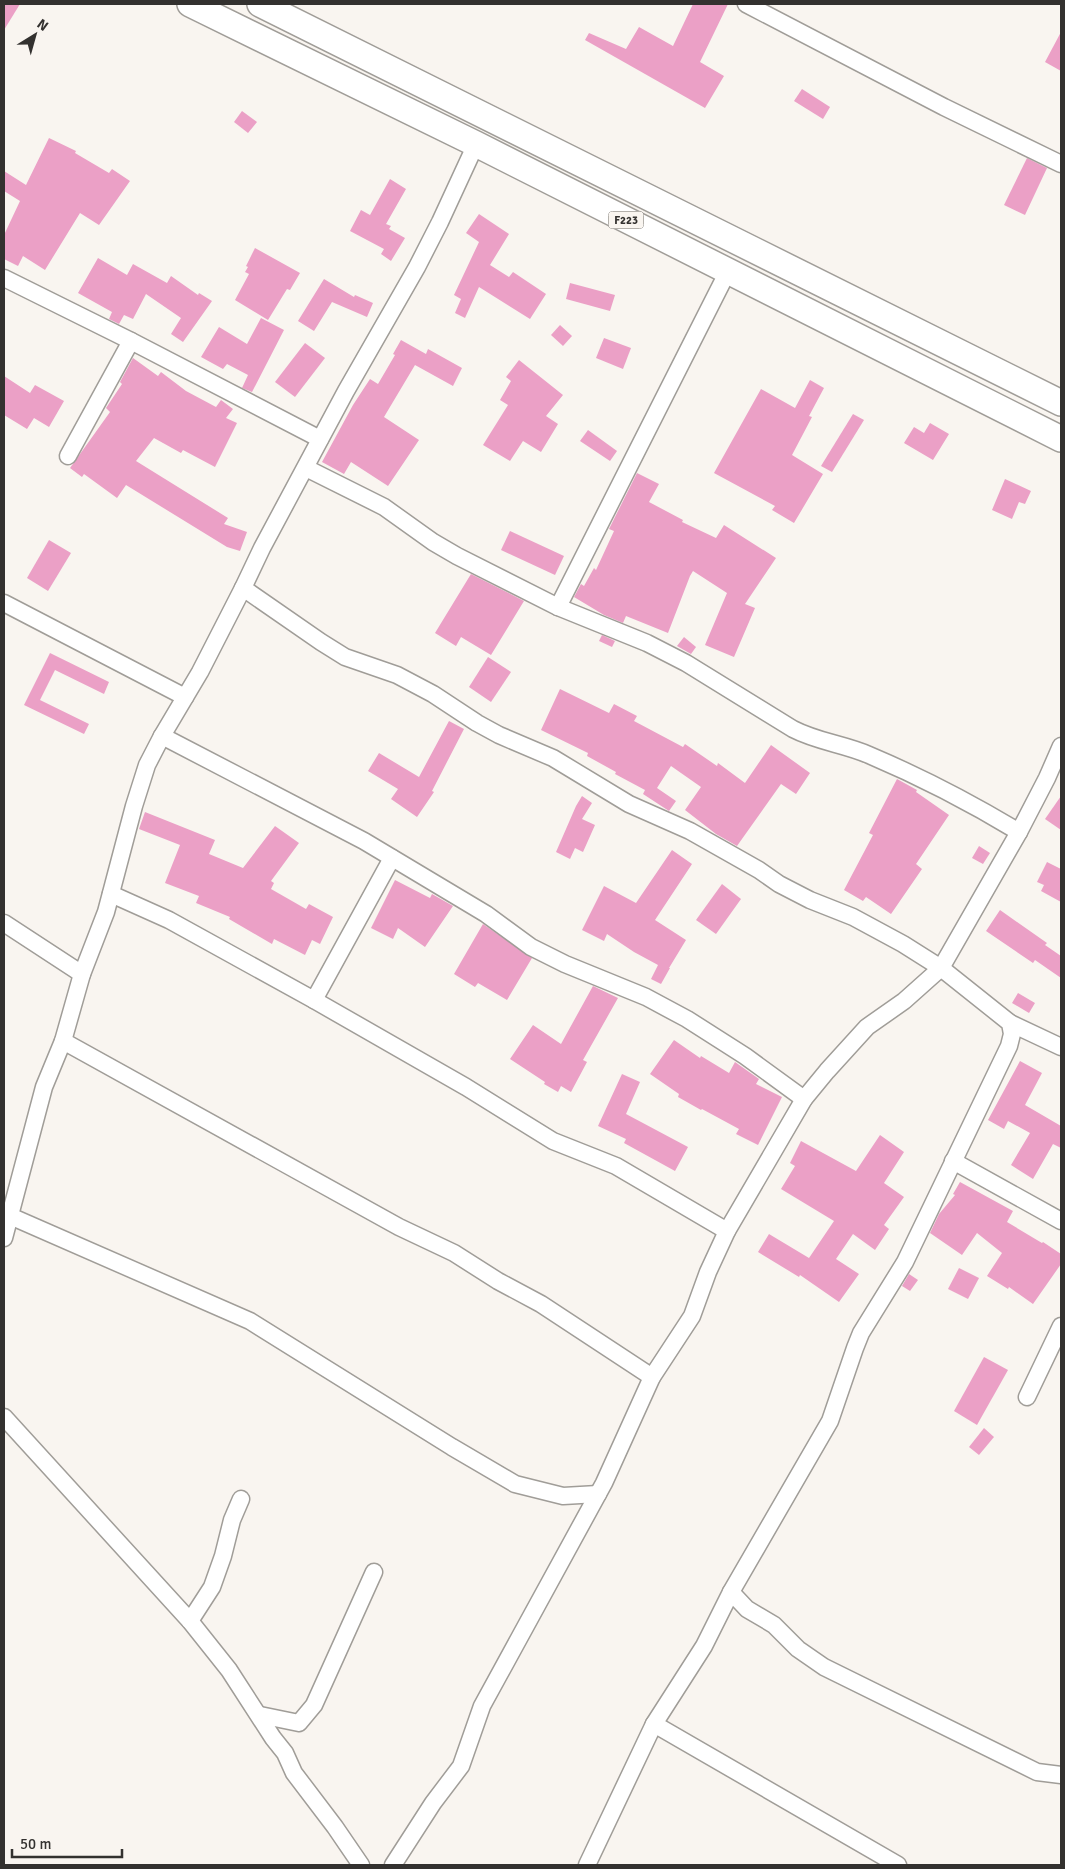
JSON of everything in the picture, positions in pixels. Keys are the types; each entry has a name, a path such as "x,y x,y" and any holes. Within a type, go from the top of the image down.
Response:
{"main road":[{"name":"F223","path":"190,4 476,144 1061,439"},
{"name":"F223","path":"260,4 1061,403"}],"street":[{"path":"746,4 935,103 1061,164"},
{"path":"4,1238 44,1087 63,1041 82,974 106,912 136,798 147,765 243,588 320,439 421,259 476,144"},
{"path":"558,607 728,271"},
{"path":"4,278 131,341 320,439"},
{"path":"68,456 131,341"},
{"path":"306,468 384,507 433,542 457,556 558,607 647,643 686,663 810,738 866,754 975,805 1019,832"},
{"path":"243,588 345,657 397,675 433,694 499,735 553,758 629,804 690,831 759,870 779,884 867,924 941,968 1010,1023 1061,1047"},
{"path":"4,603 185,697"},
{"path":"162,736 364,841 486,914 531,947 565,964 646,997 687,1019 745,1056 804,1099"},
{"path":"393,1865 433,1803 460,1766 482,1706 598,1494 652,1377 692,1316 708,1272 727,1231 804,1099 826,1071 867,1027 904,1001 941,968 1019,832 1061,746"},
{"path":"314,1000 392,858"},
{"path":"111,894 169,920 466,1087 553,1141 616,1166 727,1231"},
{"path":"4,923 82,974"},
{"path":"587,1865 654,1724 704,1646 731,1592 830,1421 854,1348 861,1333 905,1262 1009,1046 1012,1034 1010,1023"},
{"path":"63,1041 399,1227 454,1253 498,1281 541,1304 652,1377"},
{"path":"953,1161 1061,1221"},
{"path":"10,1216 250,1321 452,1447 516,1484 563,1496 598,1494"},
{"path":"1027,1397 1061,1326"},
{"path":"4,1417 190,1621 229,1670 260,1715 273,1738 285,1753 294,1772 361,1865"},
{"path":"190,1621 212,1587 223,1556 232,1520 241,1499"},
{"path":"260,1715 299,1723 314,1705 374,1572"},
{"path":"731,1592 747,1609 774,1625 798,1649 824,1667 1037,1772 1061,1776"},
{"path":"654,1724 898,1865"}],"building":[{"path":"4,4 20,4 4,30"},
{"path":"693,4 728,4 700,62 724,76 705,108 585,40 589,33 626,49 639,27 673,46"},
{"path":"1061,32 1061,71 1045,62"},
{"path":"802,89 830,107 823,119 794,101"},
{"path":"242,111 257,122 248,133 234,122"},
{"path":"49,138 76,151 75,153 109,173 112,169 130,181 99,225 80,213 45,270 23,256 18,266 4,259 4,235 20,201 4,191 4,171 26,185"},
{"path":"1027,158 1047,168 1025,215 1004,205"},
{"path":"390,179 406,189 386,224 391,226 389,229 405,238 391,261 381,254 384,249 350,231 361,210 370,215"},
{"path":"479,214 509,234 490,265 509,277 513,272 546,294 530,319 479,287 465,318 455,313 461,299 454,295 479,242 466,233"},
{"path":"255,248 300,273 290,290 287,289 268,320 235,300 249,274 245,272 248,267 246,266"},
{"path":"98,258 127,275 133,264 167,283 171,276 198,295 199,293 212,301 183,342 171,334 181,318 146,294 133,319 124,315 119,324 109,319 112,312 78,293"},
{"path":"324,279 354,297 355,295 373,303 367,317 332,302 314,331 298,321"},
{"path":"570,283 615,295 610,311 566,299"},
{"path":"261,318 284,330 252,392 242,388 248,375 227,364 223,369 201,357 219,327 247,344"},
{"path":"560,325 572,336 563,346 551,335"},
{"path":"604,338 631,348 623,369 596,358"},
{"path":"401,340 426,354 428,349 462,368 453,386 415,365 384,417 419,440 388,486 351,462 344,474 322,462 353,405 370,379 378,384 395,355 393,354"},
{"path":"305,343 325,358 295,397 275,382"},
{"path":"133,358 158,376 161,372 186,391 216,407 221,400 233,409 226,418 237,423 215,467 183,450 181,453 154,438 136,461 228,518 224,524 247,532 240,551 227,547 126,485 117,498 84,474 82,477 70,468 110,412 106,408 122,384 120,382"},
{"path":"519,360 563,395 546,416 558,424 541,452 523,441 510,461 483,445 508,405 500,400 511,381 506,377"},
{"path":"4,376 30,393 35,385 64,401 49,427 34,418 27,429 4,415"},
{"path":"810,380 824,388 809,416 812,417 792,455 823,474 794,523 772,510 775,506 714,473 761,389 795,408"},
{"path":"853,414 864,420 832,472 821,466"},
{"path":"930,423 949,434 933,460 904,443 914,427 924,433"},
{"path":"588,430 617,451 610,461 580,441"},
{"path":"637,473 659,484 649,502 683,520 682,522 716,538 724,525 776,558 745,604 755,608 734,657 705,645 727,593 693,571 668,633 626,616 623,623 604,615 574,597 581,584 584,586 594,568 596,570 614,531 609,529"},
{"path":"1005,479 1031,491 1025,504 1019,502 1012,519 992,510"},
{"path":"510,531 564,556 555,575 501,550"},
{"path":"49,540 71,553 48,591 27,578"},
{"path":"471,574 524,601 491,655 461,637 456,646 435,633"},
{"path":"602,635 615,641 612,647 599,641"},
{"path":"684,637 696,647 691,654 677,646"},
{"path":"50,653 109,682 104,694 55,670 40,700 89,724 84,734 24,705"},
{"path":"488,657 511,672 491,702 469,687"},
{"path":"560,689 609,713 614,704 637,716 634,721 683,747 685,744 717,766 718,763 745,783 771,745 810,773 796,794 781,784 737,846 716,834 685,810 701,787 671,766 657,788 676,801 669,811 643,794 645,790 587,756 588,753 541,730"},
{"path":"449,721 464,729 432,791 434,792 417,817 391,799 398,789 368,771 379,753 419,777"},
{"path":"897,779 917,790 916,792 949,815 916,864 922,869 891,914 866,897 863,901 844,890 873,835 869,833"},
{"path":"582,796 592,803 582,819 595,825 583,852 575,848 570,859 556,852"},
{"path":"1061,796 1061,830 1045,819"},
{"path":"145,812 215,840 209,854 243,868 275,826 299,843 271,881 274,883 271,889 306,909 309,904 333,917 320,944 312,940 305,955 274,939 272,944 229,919 230,917 196,903 199,896 165,883 180,845 139,829"},
{"path":"979,846 990,853 983,864 972,858"},
{"path":"672,850 692,864 655,920 686,940 661,984 651,979 658,965 607,934 604,941 582,930 604,886 636,903"},
{"path":"1047,862 1061,869 1061,902 1041,891 1044,885 1037,882"},
{"path":"395,880 430,898 432,894 453,906 425,947 398,928 393,939 371,928"},
{"path":"722,884 741,899 716,934 696,920"},
{"path":"1000,910 1047,943 1045,945 1061,956 1061,978 1035,960 1033,963 986,931"},
{"path":"483,924 532,958 507,1000 478,983 475,987 454,974"},
{"path":"593,986 618,998 583,1060 587,1062 571,1092 561,1086 558,1092 510,1059 533,1025 561,1044"},
{"path":"1018,993 1035,1003 1029,1013 1012,1003"},
{"path":"674,1040 700,1058 701,1056 729,1073 735,1062 759,1079 756,1084 782,1097 758,1145 736,1134 739,1129 678,1097 679,1094 650,1074"},
{"path":"1020,1061 1042,1073 1025,1105 1061,1126 1061,1148 1053,1144 1033,1179 1011,1165 1030,1133 1008,1121 1004,1129 988,1120"},
{"path":"622,1074 640,1082 626,1114 688,1147 675,1171 624,1143 626,1139 598,1126"},
{"path":"880,1135 904,1152 884,1183 904,1197 884,1225 889,1229 875,1250 853,1234 836,1259 859,1274 839,1302 800,1275 799,1277 758,1252 769,1234 809,1258 834,1221 781,1189 795,1166 790,1163 801,1141 856,1171"},
{"path":"960,1182 1013,1211 1007,1222 1061,1254 1061,1264 1033,1304 1009,1287 1008,1289 987,1276 1002,1253 977,1233 962,1255 930,1233 939,1214 955,1195 953,1194"},
{"path":"959,1268 979,1278 968,1299 948,1289"},
{"path":"909,1274 918,1280 910,1291 902,1286"},
{"path":"984,1357 1008,1370 977,1425 954,1411"},
{"path":"984,1428 994,1437 979,1455 969,1447"}]}
